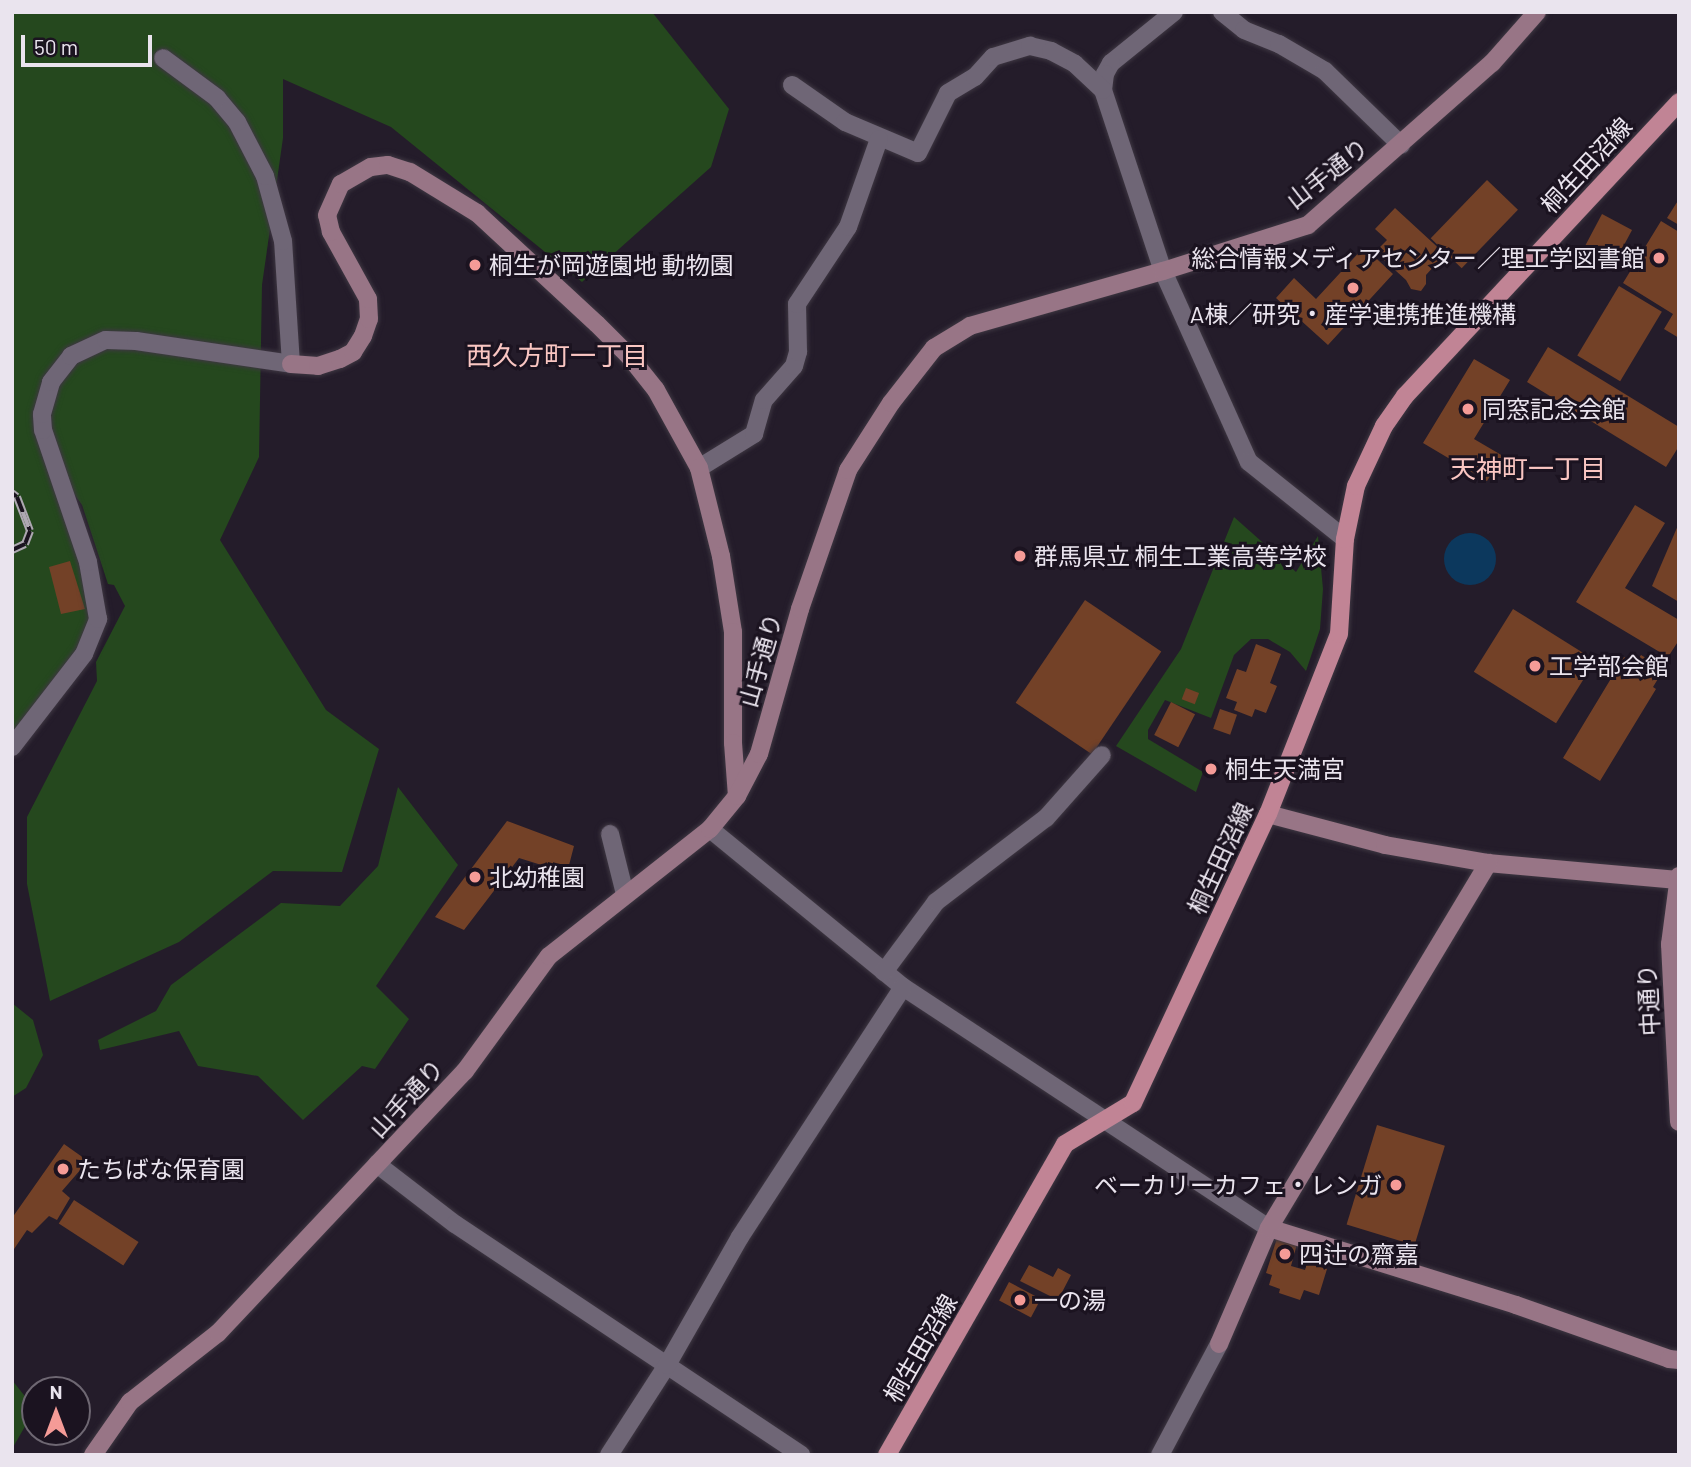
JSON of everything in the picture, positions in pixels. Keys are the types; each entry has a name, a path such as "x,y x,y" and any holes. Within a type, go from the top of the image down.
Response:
{"main road":[{"name":"桐生田沼線","path":"887,1455 1065,1144 1133,1103 1268,814 1339,634 1345,539 1356,486 1384,426 1405,396 1679,103"}],"street":[{"path":"1174,12 1111,63 1105,75 1103,90 1163,271 1249,462 1345,539"},
{"path":"1222,12 1244,30 1279,44 1325,71 1401,145"},
{"name":"山手通り","path":"100,1452 130,1402 218,1333 465,1071 549,956 710,829 737,796 759,754 800,609 848,470 891,403 934,348 970,327 1163,271 1308,225 1492,63 1537,12"},
{"path":"792,85 845,122 879,139 918,153 948,93 975,77 993,57 1030,46 1051,51 1075,64 1103,90"},
{"path":"163,58 217,98 237,122 265,176 283,241 291,364"},
{"path":"699,468 754,434 764,400 794,366 799,352 797,304 848,227 879,139"},
{"path":"12,747 84,654 98,619 88,562 43,430 42,414 51,382 71,356 106,341 136,341 318,366 353,352 369,319 368,299 331,232 327,215 341,184 371,167 388,165 410,172 477,213 597,324 629,356 656,390 699,468 721,556 733,632 733,743 737,796"},
{"path":"884,972 936,902 1046,818 1102,755"},
{"path":"1268,814 1385,845 1488,863 1678,878"},
{"path":"710,829 903,987 1105,1120 1122,1134 1269,1228 1516,1305 1668,1359 1679,1360"},
{"path":"610,834 625,894"},
{"path":"1160,1455 1219,1344 1269,1228 1488,863"},
{"name":"中通り","path":"1678,878 1670,944 1679,1122"},
{"path":"609,1455 667,1365 740,1237 903,987"},
{"path":"377,1164 455,1224 802,1455"}],"green space":[{"path":"12,12 652,12 729,109 711,167 582,282 391,127 283,79 283,138 262,285 259,457 220,540 326,710 379,749 342,872 273,871 179,942 50,1001 27,884 27,817 97,681 96,662 125,606 114,585 108,584 82,505 44,452 76,546 93,619 77,655 12,737"},
{"path":"1234,517 1296,572 1318,536 1323,589 1320,629 1306,671 1290,652 1268,639 1251,639 1234,655 1211,718 1165,700 1148,730 1148,739 1203,772 1196,792 1116,746 1181,649"},
{"path":"398,787 458,865 376,986 409,1019 375,1069 362,1066 303,1120 258,1076 198,1066 179,1031 100,1050 98,1040 156,1011 171,985 281,903 340,906 378,866"},
{"path":"12,1003 33,1020 43,1055 26,1088 12,1097"},
{"path":"12,1380 21,1391 21,1433 12,1449"}],"water":[{"path":"1470,533 1480,535 1488,541 1494,549 1494,569 1488,577 1480,583 1470,585 1460,583 1452,577 1446,569 1444,559 1446,549 1452,541 1460,535"}],"building":[{"path":"1487,180 1518,210 1462,268 1431,238"},
{"path":"1679,199 1679,225 1667,218"},
{"path":"1395,208 1445,254 1426,275 1426,284 1421,291 1411,289 1406,280 1375,252 1387,240 1375,229"},
{"path":"1602,214 1632,230 1615,263 1585,247"},
{"name":"総合情報メディアセンター／理工学図書館","path":"1661,221 1679,232 1679,338 1664,329 1673,314 1623,283"},
{"name":"A棟／研究・産学連携推進機構","path":"1364,247 1393,274 1328,345 1276,298 1294,278 1316,299"},
{"path":"1619,286 1662,312 1620,381 1577,355"},
{"path":"1548,347 1679,427 1679,446 1666,467 1527,382"},
{"name":"同窓記念会館","path":"1474,359 1510,380 1474,439 1503,456 1487,481 1423,443"},
{"path":"1635,505 1665,523 1625,588 1679,620 1679,640 1668,657 1576,602"},
{"path":"1679,523 1679,602 1652,586"},
{"path":"70,561 85,609 61,614 49,567"},
{"path":"1085,600 1161,651 1092,754 1016,703"},
{"name":"工学部会館","path":"1513,609 1595,660 1556,723 1474,672"},
{"path":"1256,644 1281,654 1270,683 1277,686 1266,713 1255,709 1252,717 1234,710 1237,702 1226,698 1237,669 1246,672"},
{"path":"1641,655 1664,669 1653,687 1656,689 1600,781 1563,758 1624,657 1635,664"},
{"path":"1186,688 1199,693 1195,704 1182,699"},
{"path":"1171,702 1195,714 1178,747 1154,735"},
{"path":"1220,709 1237,715 1230,735 1213,729"},
{"path":"507,821 574,846 567,873 519,858 464,930 435,917"},
{"name":"ベーカリーカフェ・レンガ","path":"1377,1125 1445,1146 1414,1245 1347,1224"},
{"path":"64,1144 88,1161 62,1191 70,1198 57,1220 49,1216 32,1233 27,1230 12,1252 12,1218"},
{"path":"74,1200 139,1242 123,1265 59,1223"},
{"path":"1277,1238 1297,1244 1291,1266 1305,1270 1307,1263 1327,1269 1319,1295 1304,1290 1300,1300 1279,1293 1280,1289 1269,1285 1272,1275 1266,1273"},
{"path":"1029,1265 1053,1277 1058,1268 1071,1275 1058,1300 1020,1281"},
{"name":"一の湯","path":"1009,1282 1041,1299 1031,1317 999,1301"}],"railway":[{"path":"12,493 17,497 30,531 25,544 12,550"}],"place":[{"name":"総合情報メディアセンター／理工学図書館","path":"1659,258"},
{"name":"桐生が岡遊園地 動物園","path":"475,265"},
{"name":"A棟／研究・産学連携推進機構","path":"1353,288"},
{"name":"同窓記念会館","path":"1468,409"},
{"name":"群馬県立 桐生工業高等学校","path":"1020,556"},
{"name":"工学部会館","path":"1535,666"},
{"name":"桐生天満宮","path":"1211,769"},
{"name":"北幼稚園","path":"475,877"},
{"name":"たちばな保育園","path":"63,1169"},
{"name":"ベーカリーカフェ・レンガ","path":"1396,1185"},
{"name":"四辻の齋嘉","path":"1285,1254"},
{"name":"一の湯","path":"1020,1300"}],"district":[{"name":"西久方町一丁目","path":"557,355"},
{"name":"天神町一丁目","path":"1528,468"}]}
